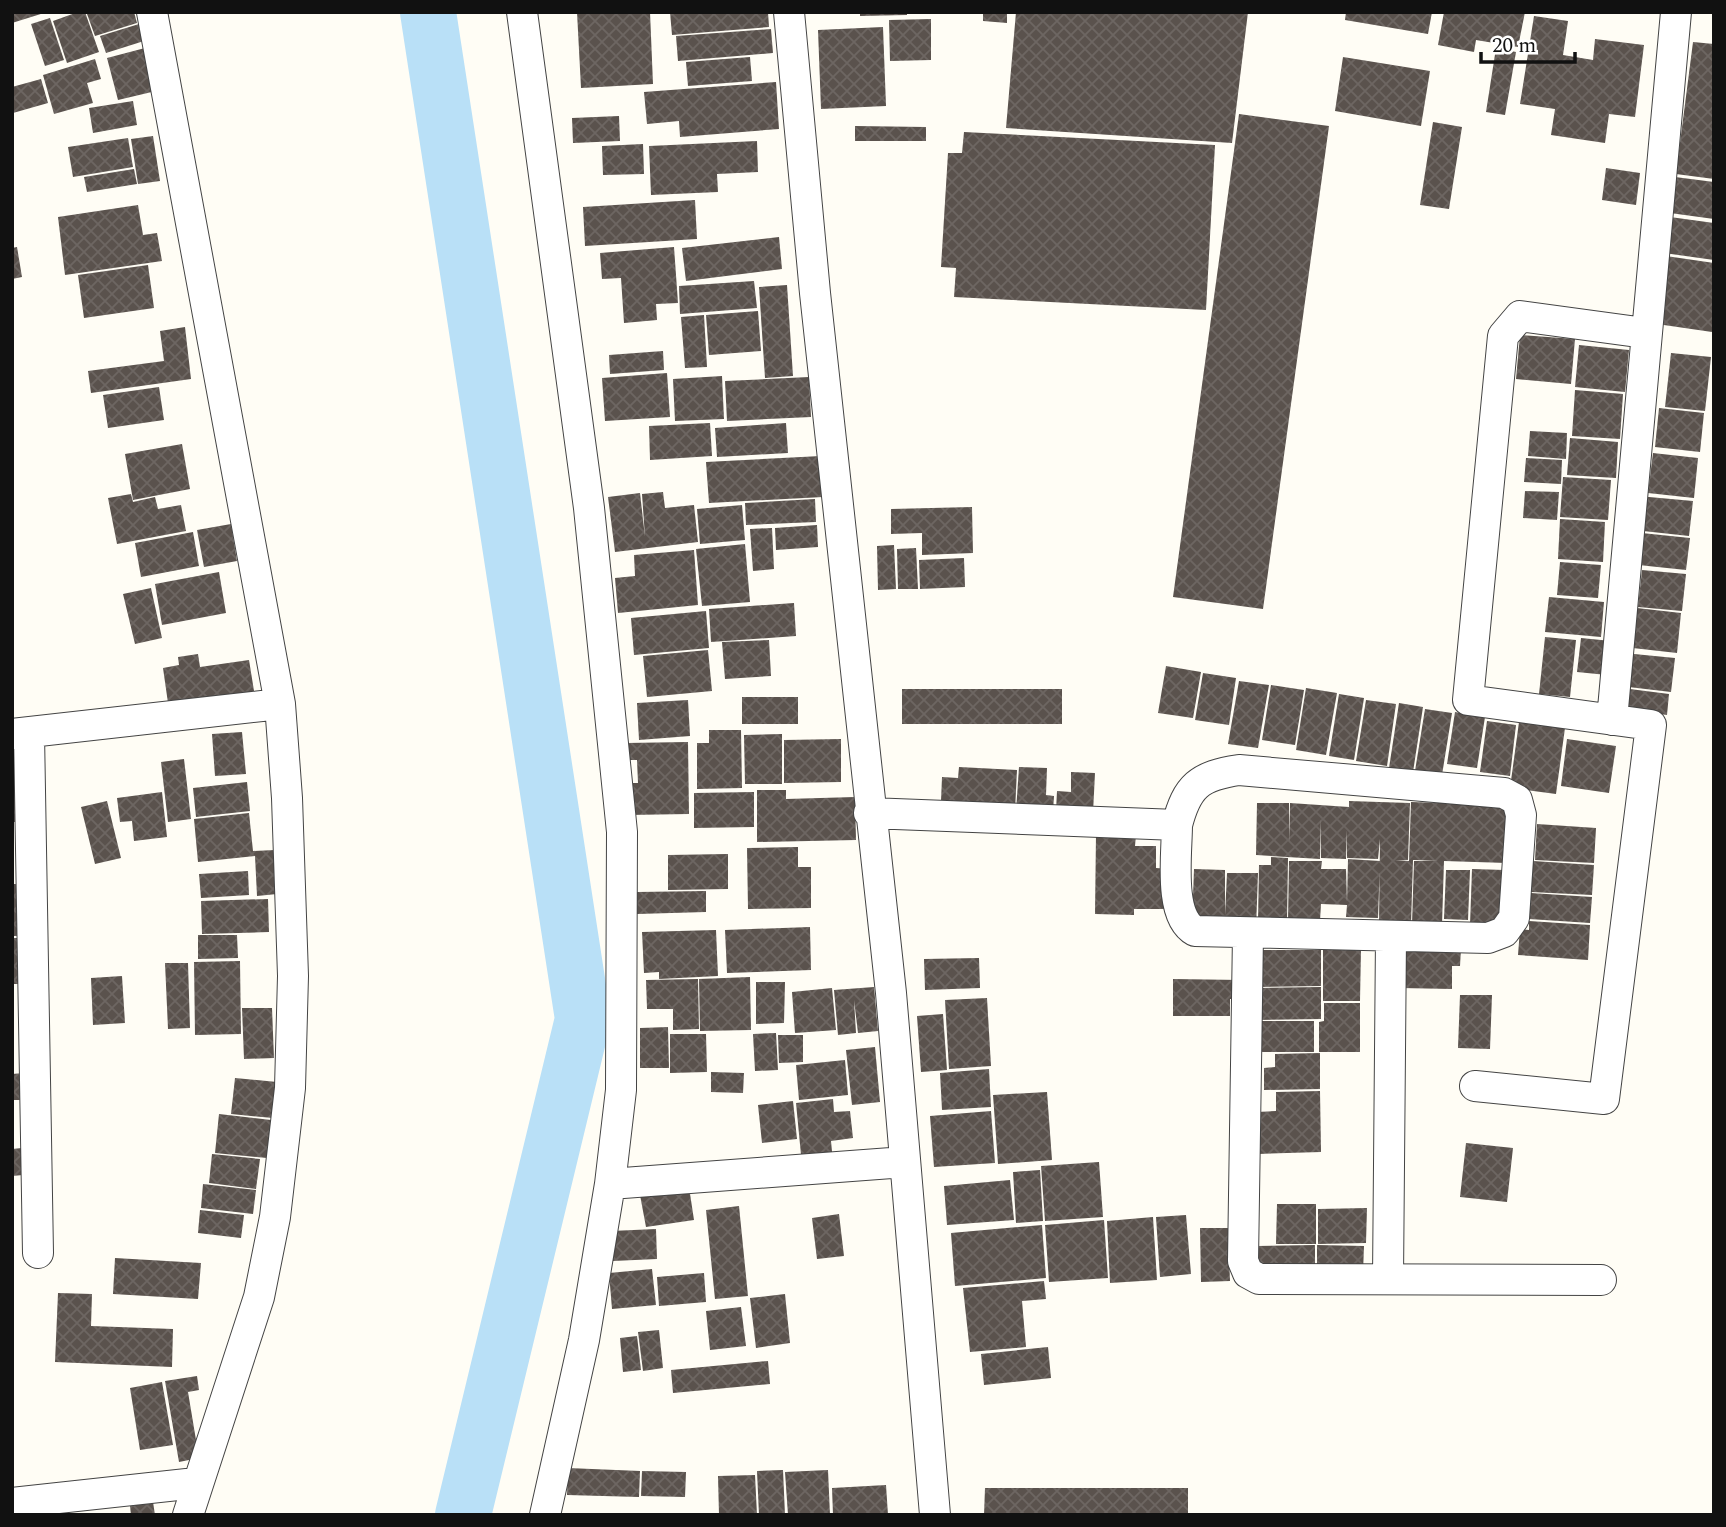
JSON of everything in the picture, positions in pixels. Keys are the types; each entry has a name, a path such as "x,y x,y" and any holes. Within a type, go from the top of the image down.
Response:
{"street":[{"path":"152,12 280,704 288,798 293,963 290,1088 275,1217 259,1297 188,1515"},
{"path":"522,12 589,508 622,832 622,1052 610,1184 584,1340 545,1515"},
{"path":"789,12 869,813 891,993 935,1515"},
{"path":"1612,720 1676,12"},
{"path":"1475,1086 1604,1099 1651,725 1468,701 1503,336 1520,316 1645,333"},
{"path":"38,1253 21,734 280,704"},
{"path":"1239,770 1504,793 1517,800 1521,814 1514,918 1510,926 1488,938 1248,934 1195,930 1183,922 1178,907 1177,825 1190,790 1204,778 1239,770"},
{"path":"869,813 1177,825"},
{"path":"1248,934 1244,1267 1259,1279 1601,1280"},
{"path":"1388,1279 1391,937"},
{"path":"610,1184 905,1162"},
{"path":"12,1503 197,1483"}],"building":[{"path":"12,12 44,12 44,13 12,23"},
{"path":"85,12 99,52 67,63 53,21"},
{"path":"134,12 137,23 95,36 87,14"},
{"path":"577,12 650,12 653,84 581,88"},
{"path":"670,12 768,12 769,27 672,35"},
{"path":"860,12 907,12 907,15 860,16"},
{"path":"983,12 1007,12 1007,23 983,21"},
{"path":"1016,12 1248,12 1232,143 1006,128"},
{"path":"1346,12 1432,12 1428,34 1345,20"},
{"path":"1444,12 1525,12 1518,47 1476,40 1474,52 1438,45"},
{"path":"1534,16 1568,21 1563,55 1593,60 1595,39 1644,45 1635,117 1609,114 1605,143 1551,135 1555,109 1520,104"},
{"path":"50,18 64,60 45,66 31,24"},
{"path":"931,19 931,60 890,61 889,20"},
{"path":"139,24 144,41 106,53 100,36"},
{"path":"883,27 886,106 821,109 818,30"},
{"path":"771,29 773,53 678,61 676,36"},
{"path":"1693,42 1714,44 1714,179 1676,174"},
{"path":"145,48 156,91 118,100 107,58"},
{"path":"1496,48 1516,52 1505,115 1486,112"},
{"path":"750,57 752,81 688,86 686,62"},
{"path":"1343,57 1430,71 1421,126 1335,111"},
{"path":"95,59 101,79 87,83 93,103 54,114 43,75"},
{"path":"41,79 48,103 13,113 12,87"},
{"path":"776,82 779,129 680,137 679,121 647,124 644,92"},
{"path":"133,101 137,125 93,133 89,108"},
{"path":"1239,114 1329,126 1263,609 1173,597"},
{"path":"619,116 620,141 573,143 572,118"},
{"path":"1433,122 1462,127 1449,209 1420,205"},
{"path":"855,126 926,127 926,141 855,141"},
{"path":"964,132 1215,145 1206,310 954,297 956,268 941,267 948,153 962,153"},
{"path":"153,136 160,181 138,184 131,139"},
{"path":"128,138 133,167 73,177 68,147"},
{"path":"757,141 758,172 717,174 718,192 651,195 649,146"},
{"path":"643,144 644,174 603,175 602,146"},
{"path":"1606,168 1640,173 1636,205 1602,200"},
{"path":"134,169 137,184 87,192 84,177"},
{"path":"1675,177 1714,182 1714,219 1670,213"},
{"path":"695,200 697,239 585,246 583,207"},
{"path":"138,205 143,235 157,233 162,261 65,275 58,217"},
{"path":"1670,217 1714,223 1714,260 1664,253"},
{"path":"779,237 782,269 686,281 682,248"},
{"path":"17,247 22,277 12,279 12,248"},
{"path":"674,247 678,303 656,304 657,320 624,323 621,278 602,279 600,253"},
{"path":"1666,256 1714,263 1712,332 1657,324"},
{"path":"148,265 154,308 84,318 78,275"},
{"path":"754,281 757,308 680,314 679,286"},
{"path":"787,285 793,376 765,378 759,287"},
{"path":"758,311 761,351 709,355 706,315"},
{"path":"704,315 707,367 685,368 681,317"},
{"path":"185,327 191,379 91,393 88,371 164,361 160,331"},
{"path":"1520,335 1575,339 1571,384 1516,379"},
{"path":"1579,345 1629,350 1625,392 1575,387"},
{"path":"663,351 664,370 610,374 609,355"},
{"path":"1671,353 1711,357 1705,411 1665,407"},
{"path":"667,373 670,417 605,421 602,378"},
{"path":"722,376 724,419 675,421 673,379"},
{"path":"809,377 811,417 727,421 725,381"},
{"path":"159,387 164,420 108,428 103,395"},
{"path":"1575,390 1623,394 1620,439 1572,436"},
{"path":"1659,408 1704,413 1700,452 1655,447"},
{"path":"710,423 712,456 650,460 649,426"},
{"path":"786,423 788,453 717,457 715,428"},
{"path":"1530,431 1567,433 1566,459 1528,456"},
{"path":"1570,438 1618,442 1616,478 1567,475"},
{"path":"182,444 190,489 133,500 125,454"},
{"path":"1653,453 1698,458 1694,498 1648,493"},
{"path":"821,456 823,497 709,503 706,462"},
{"path":"1526,458 1562,460 1561,484 1524,482"},
{"path":"1563,477 1611,480 1608,520 1560,517"},
{"path":"1525,491 1559,492 1557,520 1523,518"},
{"path":"663,492 665,508 694,505 698,542 615,552 608,497 640,493 645,537 642,494"},
{"path":"131,494 133,502 155,497 158,509 181,505 186,531 117,544 108,498"},
{"path":"1638,496 1693,501 1689,536 1634,530"},
{"path":"815,499 816,522 746,525 745,503"},
{"path":"742,505 745,540 700,544 697,509"},
{"path":"972,507 973,553 922,555 922,533 891,534 891,509"},
{"path":"1560,519 1605,522 1603,562 1558,559"},
{"path":"231,524 237,561 204,567 197,530"},
{"path":"817,525 818,547 776,550 775,528"},
{"path":"772,528 774,569 753,571 750,529"},
{"path":"193,532 199,566 141,577 135,543"},
{"path":"1632,532 1690,538 1686,570 1629,564"},
{"path":"745,544 750,602 702,606 696,549"},
{"path":"894,545 896,589 878,590 877,546"},
{"path":"916,548 918,589 898,589 897,549"},
{"path":"694,550 698,605 618,613 615,578 635,576 634,555"},
{"path":"964,558 965,587 920,589 919,560"},
{"path":"1560,562 1601,565 1598,598 1557,595"},
{"path":"1642,570 1686,574 1682,611 1638,607"},
{"path":"219,572 226,613 162,625 155,584"},
{"path":"151,588 162,638 135,644 123,594"},
{"path":"1549,597 1604,602 1601,637 1545,632"},
{"path":"794,603 796,636 711,642 709,609"},
{"path":"1628,607 1681,613 1677,653 1624,647"},
{"path":"706,611 709,648 634,655 631,618"},
{"path":"1545,637 1576,640 1570,697 1539,694"},
{"path":"1581,638 1611,641 1607,675 1577,672"},
{"path":"769,640 771,676 725,679 722,642"},
{"path":"708,650 712,691 647,697 643,656"},
{"path":"1624,653 1675,658 1671,692 1620,686"},
{"path":"198,654 200,667 249,660 255,697 169,710 163,668 179,665 178,657"},
{"path":"1166,666 1201,672 1193,718 1158,713"},
{"path":"1203,673 1236,678 1229,725 1195,720"},
{"path":"1239,681 1269,685 1258,748 1228,744"},
{"path":"1271,685 1304,690 1295,745 1262,740"},
{"path":"1306,688 1337,693 1326,755 1296,750"},
{"path":"1622,688 1669,694 1667,715 1619,709"},
{"path":"902,689 1062,689 1062,724 902,724"},
{"path":"1339,694 1364,698 1354,760 1329,756"},
{"path":"742,697 798,697 798,724 742,724"},
{"path":"688,700 690,736 639,740 637,703"},
{"path":"1366,700 1396,704 1387,766 1356,761"},
{"path":"1399,703 1423,707 1413,772 1389,768"},
{"path":"1425,709 1452,713 1442,775 1415,771"},
{"path":"1455,712 1485,717 1477,768 1447,764"},
{"path":"1487,721 1516,725 1510,776 1480,772"},
{"path":"1519,722 1565,728 1556,794 1510,788"},
{"path":"709,730 741,730 742,788 697,789 697,743 709,743"},
{"path":"242,732 246,774 215,776 212,734"},
{"path":"782,734 782,784 745,784 744,735"},
{"path":"841,739 841,782 784,783 784,740"},
{"path":"1567,739 1616,746 1609,793 1561,786"},
{"path":"688,742 689,814 628,815 628,783 638,783 637,760 627,760 626,743"},
{"path":"184,759 191,819 168,822 161,762"},
{"path":"21,766 22,822 12,822 12,767"},
{"path":"959,767 1017,770 1015,811 941,801 942,777 958,778"},
{"path":"1019,767 1047,768 1046,795 1054,796 1053,812 1016,811"},
{"path":"1071,772 1095,773 1093,813 1056,811 1057,791 1071,792"},
{"path":"247,782 250,811 196,817 193,788"},
{"path":"757,790 786,790 786,799 855,797 856,840 757,842"},
{"path":"162,792 167,837 134,841 132,821 120,822 117,798"},
{"path":"754,792 754,827 694,828 694,793"},
{"path":"107,801 121,858 95,864 81,807"},
{"path":"1349,801 1410,803 1408,860 1395,860 1409,861 1411,802 1509,805 1507,863 1444,861 1442,925 1412,924 1414,861 1438,860 1413,860 1411,924 1379,923 1380,839 1378,859 1347,858 1347,830 1346,859 1321,858 1321,819 1320,859 1256,855 1257,803 1289,803 1289,842 1290,803 1349,807"},
{"path":"249,813 253,851 275,850 277,894 257,896 255,856 198,862 194,819"},
{"path":"1537,824 1596,828 1594,863 1535,860"},
{"path":"1096,834 1136,835 1135,846 1156,846 1156,868 1169,869 1169,909 1134,909 1134,915 1095,914"},
{"path":"798,847 798,867 811,867 811,908 748,909 747,848"},
{"path":"728,854 728,889 668,890 668,855"},
{"path":"1271,857 1288,858 1287,921 1258,921 1259,865 1271,865"},
{"path":"1348,859 1380,861 1378,918 1346,917 1347,905 1321,904 1320,921 1288,921 1289,861 1322,861 1321,869 1346,869 1347,902"},
{"path":"1533,861 1594,865 1592,895 1531,892"},
{"path":"1194,869 1225,870 1225,915 1227,873 1258,873 1256,929 1192,923"},
{"path":"1472,869 1505,870 1503,926 1470,925"},
{"path":"1446,870 1470,870 1468,920 1444,919"},
{"path":"248,871 249,895 201,898 199,874"},
{"path":"12,884 22,884 22,936 12,936"},
{"path":"706,891 706,912 637,914 637,892"},
{"path":"1531,893 1592,897 1590,923 1529,919"},
{"path":"268,899 269,932 202,934 201,901"},
{"path":"1529,921 1590,925 1588,960 1518,955 1520,929 1529,930"},
{"path":"810,927 811,970 727,973 725,930"},
{"path":"716,930 718,976 659,979 659,972 644,973 642,932"},
{"path":"198,935 237,935 238,958 198,959"},
{"path":"12,938 21,938 21,984 12,984"},
{"path":"1361,948 1360,1001 1323,1001 1323,949"},
{"path":"1401,948 1461,949 1460,966 1452,966 1452,989 1400,988"},
{"path":"1257,950 1321,950 1321,986 1257,987"},
{"path":"979,958 980,988 925,990 924,959"},
{"path":"240,961 241,1034 195,1035 194,962"},
{"path":"165,963 188,963 190,1028 168,1029"},
{"path":"122,976 125,1023 93,1025 91,978"},
{"path":"750,977 751,1030 700,1031 699,979"},
{"path":"698,979 699,1029 673,1030 673,1009 647,1009 646,980"},
{"path":"1173,979 1241,980 1240,999 1230,999 1230,1016 1173,1016"},
{"path":"756,982 785,982 784,1023 756,1024"},
{"path":"874,987 878,1031 858,1033 854,1000 856,1033 838,1035 834,990"},
{"path":"1321,987 1321,1019 1257,1020 1257,988"},
{"path":"832,988 836,1030 795,1033 792,992"},
{"path":"1460,995 1492,995 1490,1049 1458,1048"},
{"path":"987,998 991,1066 949,1069 945,1000"},
{"path":"1324,1003 1360,1003 1360,1052 1319,1052 1319,1022 1324,1021"},
{"path":"242,1008 272,1008 274,1058 244,1059"},
{"path":"943,1014 947,1070 921,1072 917,1016"},
{"path":"1257,1021 1314,1021 1314,1052 1258,1052"},
{"path":"668,1027 669,1068 640,1068 640,1028"},
{"path":"776,1033 778,1070 755,1071 753,1034"},
{"path":"670,1034 706,1034 707,1072 670,1073"},
{"path":"778,1035 803,1035 803,1062 779,1063"},
{"path":"875,1047 880,1102 852,1105 846,1050"},
{"path":"1320,1053 1320,1089 1264,1090 1264,1068 1275,1067 1275,1054"},
{"path":"845,1060 848,1095 799,1100 796,1065"},
{"path":"989,1069 991,1107 942,1110 940,1073"},
{"path":"711,1072 744,1073 743,1093 711,1092"},
{"path":"24,1073 25,1100 12,1100 12,1074"},
{"path":"235,1078 277,1082 273,1118 231,1114"},
{"path":"1320,1091 1321,1152 1258,1154 1257,1112 1276,1111 1276,1092"},
{"path":"1047,1092 1052,1160 998,1164 993,1095"},
{"path":"833,1099 834,1112 850,1111 853,1138 831,1141 833,1162 802,1165 796,1103"},
{"path":"793,1101 797,1139 762,1143 758,1105"},
{"path":"991,1111 995,1163 934,1167 930,1116"},
{"path":"219,1114 271,1120 267,1158 215,1153"},
{"path":"1466,1143 1513,1148 1507,1202 1460,1197"},
{"path":"22,1148 23,1175 12,1176 12,1149"},
{"path":"212,1154 260,1159 256,1189 209,1183"},
{"path":"1099,1162 1103,1217 1045,1221 1041,1166"},
{"path":"1040,1170 1043,1221 1016,1223 1013,1172"},
{"path":"1010,1180 1014,1220 947,1225 944,1186"},
{"path":"203,1184 256,1190 253,1214 201,1208"},
{"path":"689,1187 694,1220 646,1227 640,1195"},
{"path":"1277,1204 1316,1204 1316,1244 1276,1244"},
{"path":"739,1206 748,1296 715,1299 706,1210"},
{"path":"1367,1208 1366,1243 1318,1244 1318,1209"},
{"path":"200,1210 244,1215 241,1238 198,1233"},
{"path":"839,1214 844,1256 817,1259 812,1218"},
{"path":"1186,1215 1191,1274 1160,1277 1156,1217"},
{"path":"1153,1217 1157,1280 1110,1283 1107,1221"},
{"path":"1104,1220 1108,1278 1049,1282 1045,1225"},
{"path":"1042,1225 1046,1278 955,1286 951,1233"},
{"path":"1200,1228 1228,1228 1230,1281 1201,1282"},
{"path":"656,1229 657,1259 613,1261 611,1231"},
{"path":"1315,1245 1315,1271 1257,1271 1257,1246"},
{"path":"1317,1245 1364,1246 1363,1273 1317,1273"},
{"path":"115,1258 201,1263 198,1299 113,1294"},
{"path":"652,1269 656,1305 612,1309 609,1273"},
{"path":"704,1273 706,1302 659,1306 657,1277"},
{"path":"1044,1281 1046,1299 1022,1301 1026,1347 970,1352 963,1288"},
{"path":"58,1293 92,1294 91,1326 173,1329 172,1367 55,1362"},
{"path":"785,1294 790,1343 756,1348 750,1298"},
{"path":"741,1307 746,1346 710,1350 706,1311"},
{"path":"659,1330 663,1368 643,1371 638,1332"},
{"path":"637,1336 641,1370 623,1372 620,1338"},
{"path":"1048,1347 1051,1378 984,1385 981,1354"},
{"path":"768,1361 770,1384 673,1393 671,1370"},
{"path":"197,1376 199,1390 188,1392 199,1458 179,1462 165,1381"},
{"path":"162,1382 173,1445 140,1450 130,1388"},
{"path":"568,1468 640,1471 639,1497 567,1495"},
{"path":"783,1470 785,1515 759,1515 757,1471"},
{"path":"828,1470 830,1515 788,1515 785,1472"},
{"path":"642,1471 686,1472 685,1497 641,1496"},
{"path":"755,1475 757,1515 719,1515 718,1476"},
{"path":"886,1485 888,1515 833,1515 832,1488"},
{"path":"985,1488 1188,1488 1188,1515 984,1515"},
{"path":"153,1502 155,1515 131,1515 130,1506"}],"waterway":[{"path":"428,12 583,1019 463,1515"}]}
